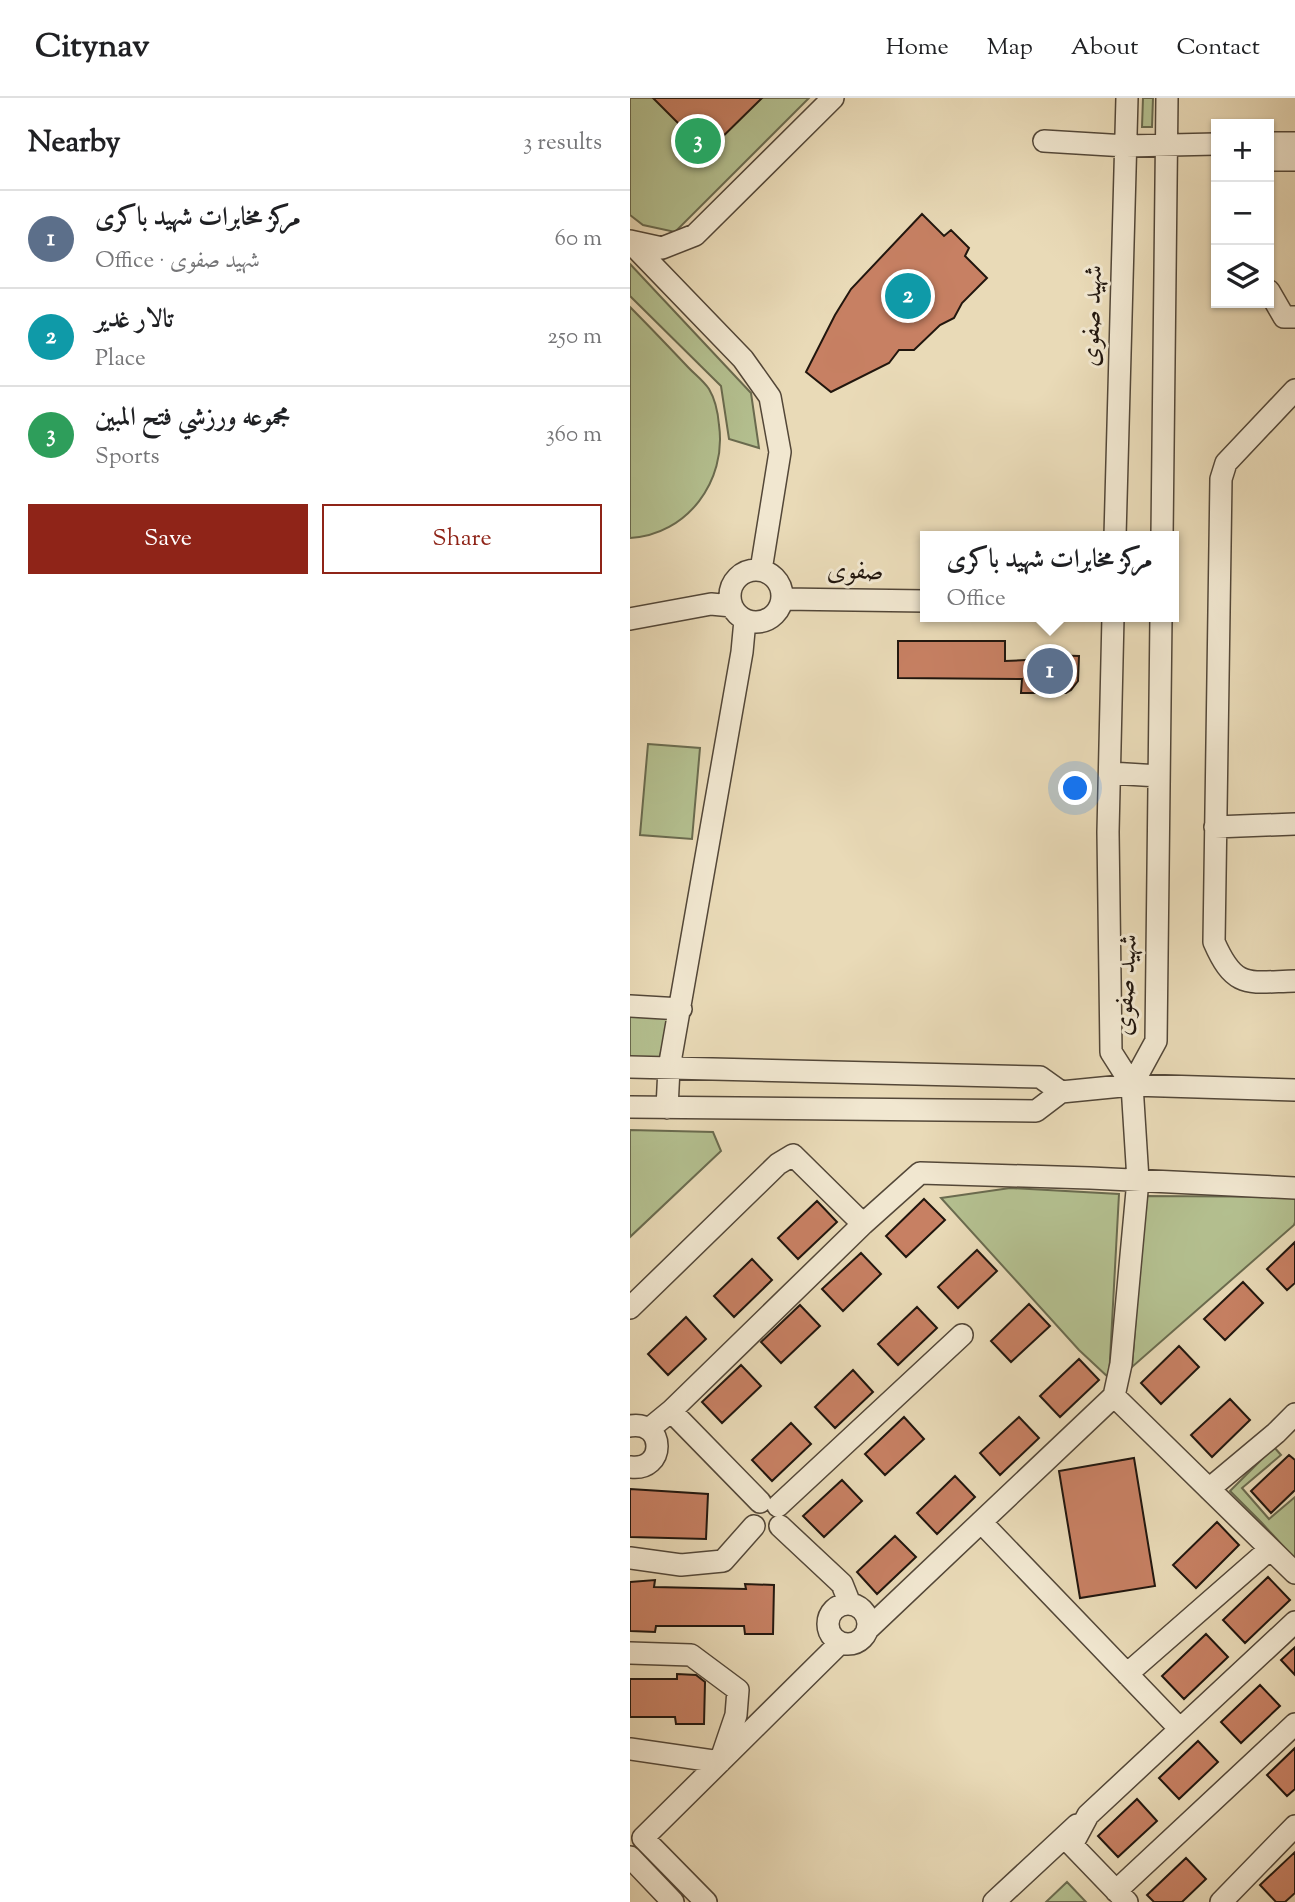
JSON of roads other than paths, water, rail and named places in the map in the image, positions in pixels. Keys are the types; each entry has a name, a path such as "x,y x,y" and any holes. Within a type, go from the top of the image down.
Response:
{"street":[{"path":"630,242 662,248 695,235 833,98"},
{"name":"شهید صفوی","path":"1115,531 1127,98"},
{"path":"1162,531 1167,98"},
{"path":"1044,141 1126,146 1211,144"},
{"path":"1274,143 1295,142"},
{"path":"1166,145 1211,158"},
{"path":"1274,160 1295,160"},
{"path":"630,242 743,359 770,397 779,452 761,570"},
{"path":"1274,300 1284,317 1295,317"},
{"path":"1295,390 1226,464 1221,479 1214,942 1223,963 1247,983 1295,981"},
{"path":"630,618 711,604 738,613 761,622 769,620 780,607 782,591 775,578 761,570 746,572 730,590 738,613 743,652 669,1068 667,1108"},
{"name":"صفوی","path":"783,599 920,601"},
{"name":"شهید صفوی","path":"1113,622 1108,831 1111,1052 1132,1085 1156,1041 1161,622"},
{"path":"1110,773 1159,776"},
{"path":"1216,827 1295,824"},
{"path":"630,1006 681,1009"},
{"path":"630,1067 1040,1077 1061,1092"},
{"path":"630,1107 1035,1111 1061,1092 1132,1085 1295,1090"},
{"path":"706,1902 636,1845 840,1643 860,1640 867,1630 1114,1396 1121,1364 1138,1180 1132,1085"},
{"path":"630,1308 778,1164 793,1155 863,1224"},
{"path":"640,1427 671,1411 919,1173 1295,1188"},
{"path":"630,1558 681,1565 723,1561 754,1526 751,1513 753,1509 773,1511 962,1335"},
{"path":"1114,1396 1295,1573"},
{"path":"671,1411 773,1511 842,1584 850,1604"},
{"path":"1209,1489 1295,1414"},
{"path":"630,1467 645,1466 655,1456 655,1436 640,1427"},
{"path":"981,1522 1180,1729"},
{"path":"1127,1674 1270,1549"},
{"path":"840,1643 829,1629 830,1616 838,1607 850,1604 856,1606 867,1618 867,1630"},
{"path":"994,1902 1295,1622"},
{"path":"630,1653 691,1655 738,1690 736,1715 720,1762"},
{"path":"1089,1815 1072,1845 1122,1897 1295,1724"},
{"path":"630,1749 720,1762"},
{"path":"1221,1902 1295,1826"},
{"path":"630,1857 673,1902"}],"place":[{"name":"مجموعه ورزشي فتح المبين","path":"698,141"},
{"name":"تالار غدیر","path":"908,296"},
{"name":"مرکز مخابرات شهید باکری","path":"1050,671"}]}
